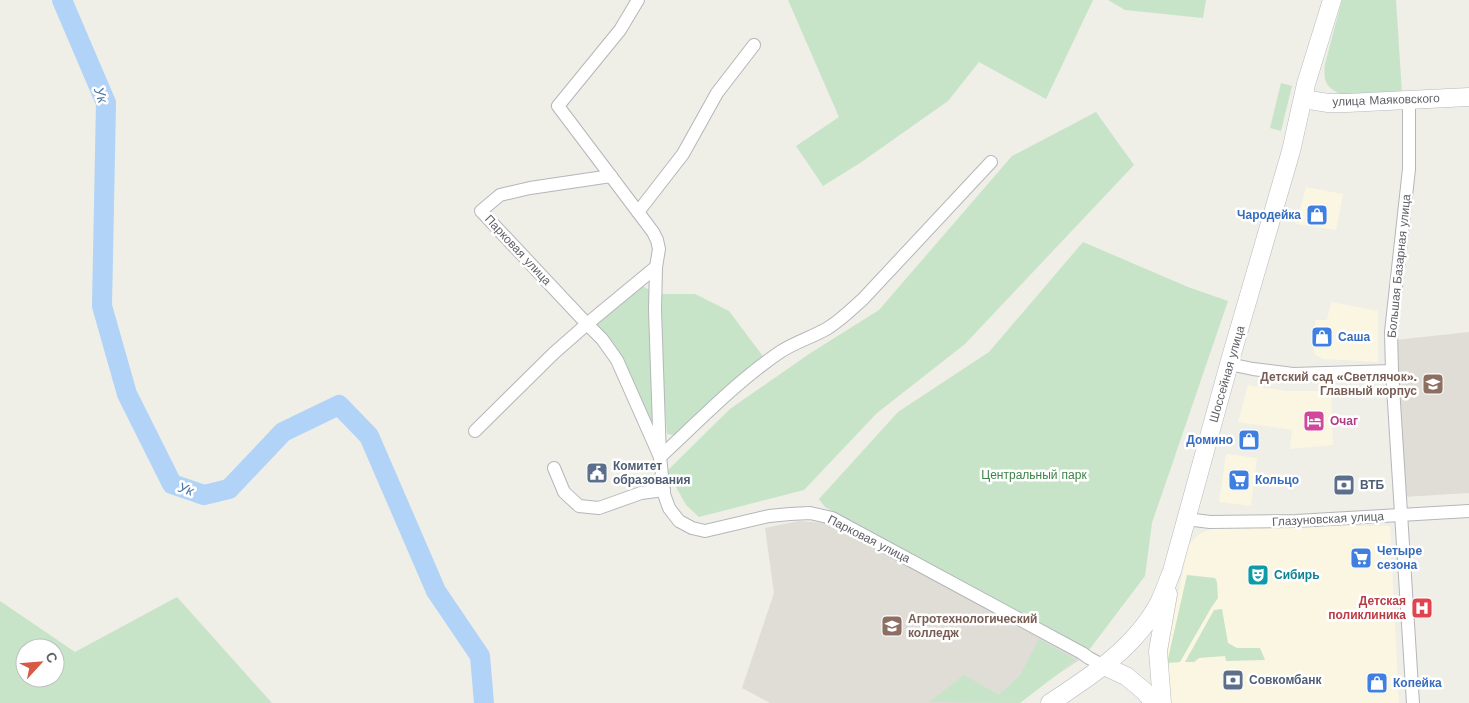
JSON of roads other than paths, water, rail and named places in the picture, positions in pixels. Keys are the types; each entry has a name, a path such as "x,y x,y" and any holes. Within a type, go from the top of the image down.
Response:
{"main road":[{"name":"Шоссейная улица","path":"1050,703 1104,666 1136,636 1159,602 1172,571 1290,151 1306,84 1332,0"},
{"name":"улица Маяковского","path":"1303,99 1328,103 1347,103 1469,97"},
{"path":"1162,703 1158,651 1172,571"},
{"path":"1104,666 1126,676 1144,691 1154,703"}],"street":[{"name":"Парковая улица","path":"638,0 620,30 558,106 653,232 660,249 656,267 655,310 660,457 664,490 669,508 678,520 692,528 705,531 769,516 810,513 832,518 1104,666"},
{"path":"638,212 683,154 717,93 754,45"},
{"name":"Большая Базарная улица","path":"1409,99 1409,169 1391,332 1413,703"},
{"path":"660,457 755,370 782,350 828,328 848,313 991,162"},
{"name":"Парковая улица","path":"611,176 530,188 500,195 481,210 602,339 617,360 660,457"},
{"path":"475,431 587,324 656,267"},
{"path":"1229,364 1293,374 1392,371"},
{"path":"554,468 564,492 579,506 599,508 641,493 664,490"},
{"name":"Глазуновская улица","path":"1186,519 1210,522 1296,522 1469,511"}],"waterway":[{"name":"Ук","path":"62,0 106,103 102,306 127,394 172,484 204,495 229,489 283,432 339,405 369,436 436,591 480,656 484,703"}],"place":[{"name":"Чародейка","path":"1317,215"},
{"name":"Саша","path":"1322,337"},
{"name":"Детский сад «Светлячок». Главный корпус","path":"1433,384"},
{"name":"Очаг","path":"1314,421"},
{"name":"Домино","path":"1249,440"},
{"name":"Комитет образования","path":"597,473"},
{"name":"Кольцо","path":"1239,480"},
{"name":"ВТБ","path":"1344,485"},
{"name":"Четыре сезона","path":"1361,558"},
{"name":"Сибирь","path":"1258,575"},
{"name":"Детская поликлиника","path":"1422,608"},
{"name":"Агротехнологический колледж","path":"892,626"},
{"name":"Совкомбанк","path":"1233,680"},
{"name":"Копейка","path":"1377,683"}],"park label":[{"name":"Центральный парк","path":"1034,475"}]}
